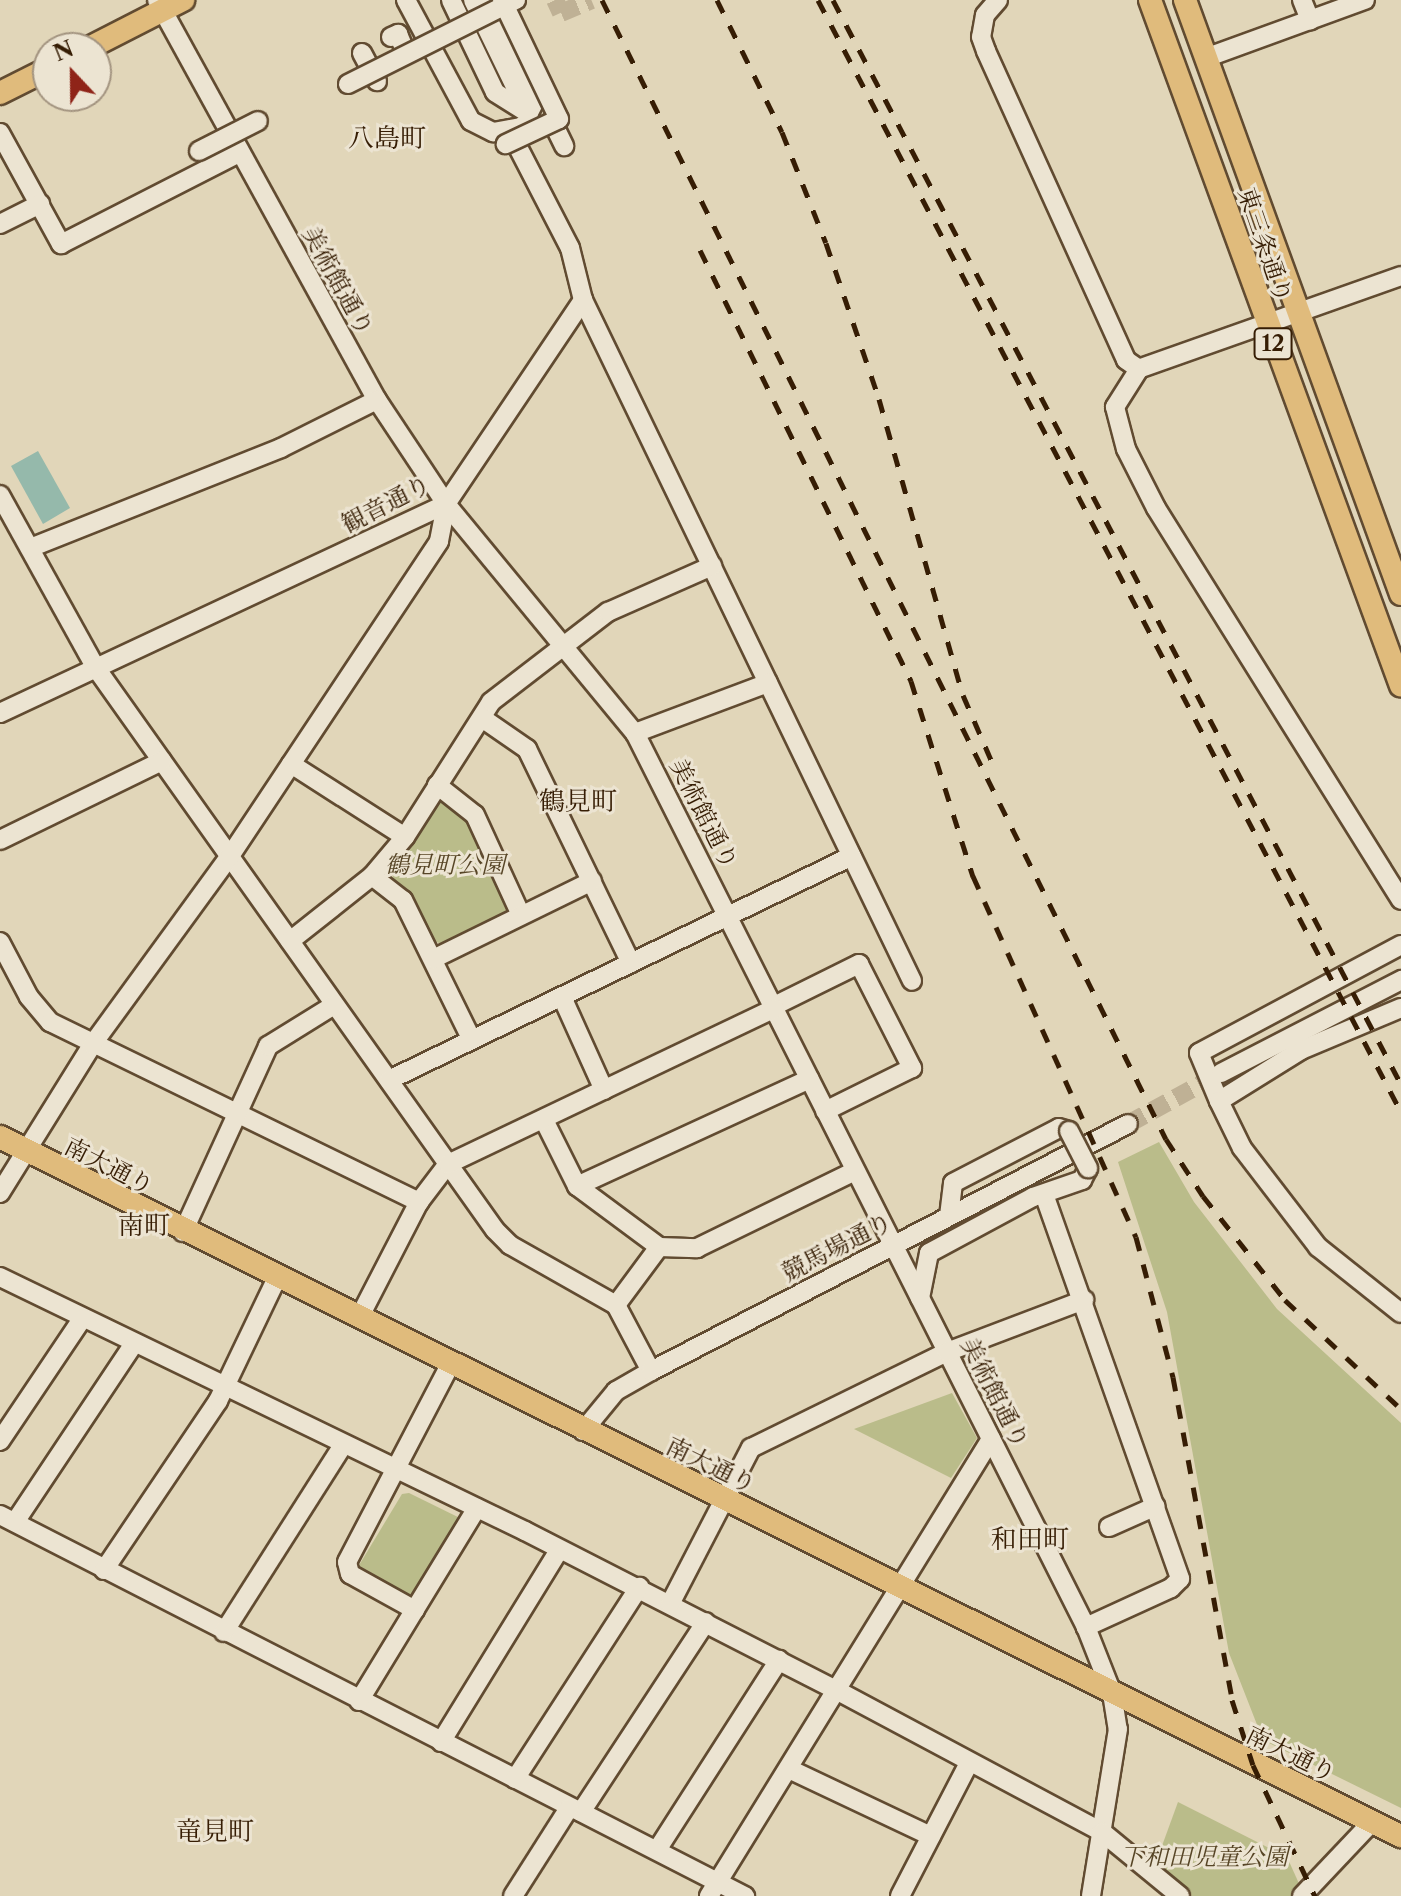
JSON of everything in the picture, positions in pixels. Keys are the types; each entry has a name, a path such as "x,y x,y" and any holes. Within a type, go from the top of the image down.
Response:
{"main road":[{"path":"112,34 160,5 183,0"},
{"name":"東三条通り","path":"1150,0 1266,325 1401,686"},
{"name":"東三条通り","path":"1185,0 1401,594"},
{"path":"0,93 32,77"},
{"name":"南大通り","path":"0,1137 25,1153 183,1232 1401,1836"}],"street":[{"path":"406,0 471,121 493,132 521,127 526,111 536,99 503,1"},
{"path":"418,0 436,38"},
{"path":"451,0 495,92 526,111"},
{"path":"473,0 526,111"},
{"path":"998,0 985,15 981,37 986,51 1126,360 1139,369"},
{"path":"1302,0 1310,20"},
{"path":"1208,57 1365,0"},
{"path":"348,84 375,76 503,1"},
{"path":"503,1 559,119 506,144 509,150"},
{"name":"美術館通り","path":"160,5 377,400 446,504 635,733 1086,1627 1112,1693 1118,1729 1091,1896"},
{"path":"391,37 398,34 404,58"},
{"path":"362,53 375,76"},
{"path":"199,151 258,121"},
{"path":"552,121 564,146"},
{"path":"509,130 570,248 583,300 912,981"},
{"path":"0,133 61,244 239,153"},
{"path":"0,224 40,204"},
{"path":"1401,276 1139,369 1115,407 1126,449 1156,508 1401,900"},
{"name":"観音通り","path":"0,713 446,504 583,300"},
{"path":"30,548 281,448 377,400"},
{"path":"0,495 96,668 448,1164 510,1245 616,1305 651,1371"},
{"path":"0,1193 92,1045 230,856 441,538 446,504"},
{"path":"290,941 372,876 405,837 491,702 608,612 712,566"},
{"path":"635,733 768,683"},
{"path":"482,718 527,749 631,963"},
{"path":"0,840 162,761"},
{"path":"291,764 405,837"},
{"path":"437,785 475,815 521,915"},
{"path":"389,1080 852,856"},
{"path":"372,876 403,900 472,1040"},
{"path":"433,959 592,881"},
{"path":"0,942 29,997 50,1022 235,1116 419,1202"},
{"path":"1401,945 1199,1053 1242,1148 1318,1247 1401,1313"},
{"path":"359,1318 419,1202 448,1164 544,1120 859,964 912,1068 825,1111"},
{"path":"1221,1073 1401,980"},
{"path":"562,997 604,1090"},
{"path":"183,1232 268,1046 334,1005"},
{"path":"1219,1101 1301,1050 1401,1008"},
{"path":"577,1186 810,1079"},
{"path":"544,1120 577,1186 659,1247 697,1248 855,1171"},
{"name":"競馬場通り","path":"583,1431 616,1391 651,1371 1128,1124"},
{"path":"920,1298 929,1253 1033,1197 1045,1197 1082,1180 1088,1168 1069,1131 1059,1128 953,1183 949,1216"},
{"path":"1045,1197 1084,1300 1180,1579 1171,1588 1086,1627"},
{"path":"616,1305 659,1247"},
{"path":"104,1570 223,1386 277,1278"},
{"path":"3,1284 398,1469 639,1587 1102,1832 1180,1896"},
{"path":"670,1604 751,1448 947,1352 1084,1300"},
{"path":"0,1441 82,1319"},
{"path":"133,1345 8,1518 224,1632 657,1850 713,1888 745,1896"},
{"path":"415,1610 350,1574 347,1562 450,1365"},
{"path":"713,1888 838,1691 898,1585 991,1439"},
{"path":"224,1632 343,1445"},
{"path":"1109,1527 1156,1506"},
{"path":"359,1701 477,1508"},
{"path":"441,1742 559,1550"},
{"path":"515,1779 639,1587"},
{"path":"513,1896 706,1622"},
{"path":"657,1850 779,1660"},
{"path":"900,1896 969,1763"},
{"path":"789,1769 931,1836"},
{"path":"1302,1896 1372,1822"}],"green space":[{"name":"鶴見町公園","path":"444,801 473,821 511,905 509,913 444,945 434,941 412,895 395,882 390,870 435,803"},
{"path":"1159,1142 1194,1202 1277,1309 1401,1423 1401,1808 1263,1740 1229,1653 1167,1312 1118,1162"},
{"path":"952,1393 977,1438 951,1478 854,1429"},
{"path":"409,1493 466,1521 415,1603 361,1575 358,1567 402,1494"},
{"name":"下和田児童公園","path":"1178,1802 1287,1857 1301,1888 1293,1896 1192,1896 1155,1865"}],"shaded area":[{"path":"38,451 70,508 43,524 11,466"}],"tunnel":[{"path":"555,0 561,13 591,0"},
{"path":"1128,1124 1221,1073"}],"railway":[{"path":"602,0 1166,1139 1203,1196 1285,1300 1401,1409"},
{"path":"717,0 782,132 826,243 879,399 963,695 995,769"},
{"path":"818,0 1401,1112"},
{"path":"833,0 1401,1084"},
{"path":"700,250 911,681 973,876 1136,1237 1173,1377 1232,1700 1253,1765 1315,1896"}],"district":[{"name":"八島町","path":"387,139"},
{"name":"鶴見町","path":"578,802"},
{"name":"南町","path":"144,1226"},
{"name":"和田町","path":"1030,1540"},
{"name":"竜見町","path":"215,1832"}]}
